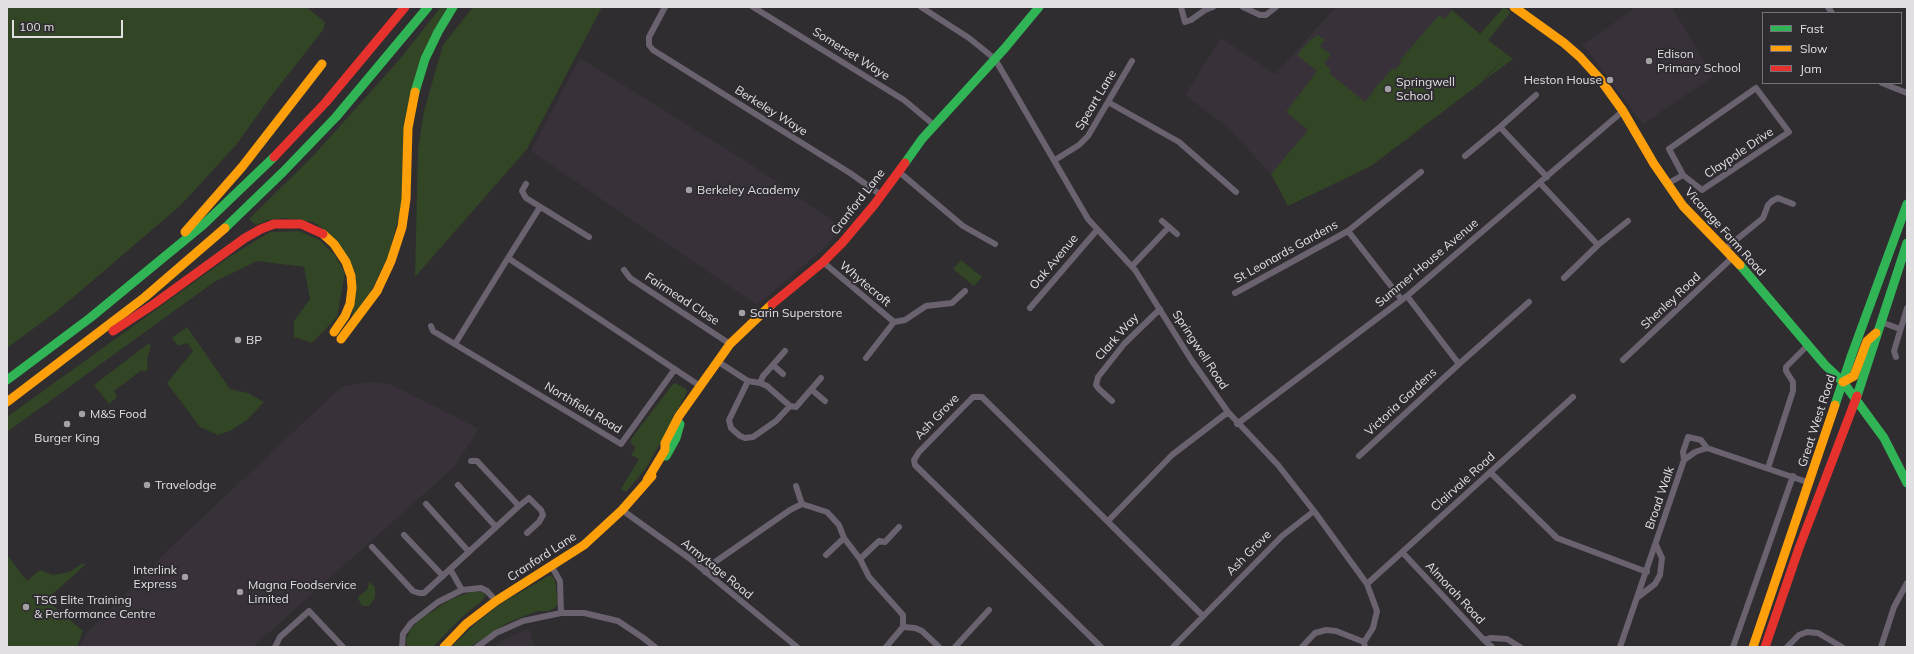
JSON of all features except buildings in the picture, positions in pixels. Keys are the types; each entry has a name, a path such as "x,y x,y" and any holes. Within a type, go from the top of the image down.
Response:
{"main road":[{"path":"7,380 90,318 203,225 264,167 326,102 406,7"},
{"path":"7,402 146,297 227,226 283,172 336,117 428,7"},
{"path":"341,339 377,291 391,261 402,227 406,199 408,128 416,88 425,60 438,32 453,7"},
{"name":"Vicarage Farm Road","path":"1514,7 1564,43 1580,57 1600,79 1623,111 1682,206 1733,257 1808,345 1843,382 1884,438 1907,483"},
{"name":"Cranford Lane","path":"444,647 466,624 496,601 584,545 622,510 647,480 665,450 665,444 679,416 730,344 760,314 823,262 846,238 934,125 986,66 995,59 1035,9"},
{"path":"153,267 216,197 263,141 322,64"},
{"name":"Great West Road","path":"1753,647 1810,483 1843,382 1907,204"},
{"path":"42,377 154,304 245,238 274,224 301,224 314,229 334,244 341,252 351,276 352,288 350,304 345,316 334,332"},
{"path":"1765,647 1799,548 1856,399 1907,243"},
{"path":"1843,382 1854,376 1867,341 1876,334"}],"street":[{"name":"Berkeley Waye","path":"665,7 649,37 649,45 653,50 881,195"},
{"name":"Somerset Waye","path":"753,7 904,100 934,125"},
{"name":"Springwell Road","path":"921,7 970,38 995,59 1088,219 1096,230 1119,251 1132,266 1192,361 1228,412 1237,424 1278,465 1314,511 1367,584 1377,611 1373,628 1365,644"},
{"path":"1181,7 1185,22 1213,7"},
{"path":"1243,7 1260,16 1266,15 1276,7"},
{"name":"Speart Lane","path":"1055,160 1088,136 1132,61"},
{"path":"1884,84 1907,93"},
{"name":"Claypole Drive","path":"1756,88 1789,132 1702,190 1683,175 1669,149 1756,88"},
{"path":"1465,156 1536,95"},
{"path":"1108,102 1179,142 1236,192"},
{"name":"Summer House Avenue","path":"1237,424 1407,296 1623,111"},
{"path":"1500,126 1547,177"},
{"path":"898,171 963,226 995,244"},
{"name":"St Leonards Gardens","path":"1235,293 1348,231 1421,172"},
{"path":"1667,184 1683,175"},
{"path":"1540,183 1598,245"},
{"path":"526,184 522,192 524,196 589,237"},
{"path":"1725,249 1763,218 1768,205 1772,201 1778,198 1793,204"},
{"path":"455,344 540,207"},
{"path":"1162,221 1177,234"},
{"path":"1564,278 1598,245 1628,221"},
{"path":"1132,266 1169,227"},
{"name":"Oak Avenue","path":"1030,308 1096,230"},
{"name":"St Leonards Gardens","path":"1348,231 1402,300"},
{"name":"Shenley Road","path":"1624,360 1733,257"},
{"path":"508,258 700,386"},
{"name":"Whytecroft","path":"823,262 894,322"},
{"name":"Fairmead Close","path":"624,270 630,278 730,344"},
{"name":"Whytecroft","path":"866,358 894,322 905,320 926,306 952,303 965,291"},
{"path":"1407,296 1459,364"},
{"name":"Victoria Gardens","path":"1359,456 1529,302"},
{"path":"1896,357 1894,351 1907,308"},
{"name":"Clark Way","path":"1112,401 1096,385 1098,377 1124,344 1160,309"},
{"path":"1881,322 1900,329"},
{"name":"Northfield Road","path":"431,326 433,331 621,444 675,369"},
{"path":"1768,468 1793,391 1793,382 1786,371 1786,367 1808,345"},
{"path":"760,382 772,365 785,351"},
{"path":"717,361 748,381 760,382 767,386 790,406 796,407 821,378"},
{"path":"772,365 783,374"},
{"path":"748,381 729,420 731,428 740,436 745,438 753,437 776,421 790,406"},
{"path":"812,390 825,401"},
{"name":"Clairvale Road","path":"1367,584 1403,553 1573,396"},
{"name":"Ash Grove","path":"1100,647 920,470 914,460 919,452 973,397 982,397 1203,616"},
{"path":"1108,521 1172,456 1228,412"},
{"path":"1684,460 1682,452 1688,437 1701,440 1707,448 1810,483"},
{"name":"Broad Walk","path":"1620,647 1684,460 1695,452 1707,448"},
{"path":"471,460 477,461 519,506"},
{"path":"1490,472 1557,538 1646,572"},
{"path":"1733,647 1793,476"},
{"path":"458,485 496,527"},
{"path":"796,486 802,504"},
{"path":"372,547 413,591 419,594 424,593 529,498 541,510 543,515 539,522 527,533"},
{"path":"426,504 469,552"},
{"path":"705,572 721,558 790,510 802,504 827,512 839,524 844,538 860,559 869,577 903,616 903,627 886,647"},
{"name":"Armytage Road","path":"622,510 689,558 797,647"},
{"name":"Ash Grove","path":"1173,647 1282,536 1314,511"},
{"path":"860,559 879,541 885,542 899,527"},
{"path":"404,535 442,576"},
{"path":"826,555 844,538"},
{"path":"1638,597 1655,584 1660,575 1662,558 1656,545"},
{"name":"Almorah Road","path":"1403,553 1492,647"},
{"path":"552,566 560,581 561,613"},
{"path":"450,569 462,590"},
{"path":"1881,647 1894,607 1907,583"},
{"path":"402,647 404,634 411,623 438,602 462,590 481,588 490,594 496,601"},
{"path":"955,647 989,610"},
{"path":"275,647 280,637 309,611 343,647"},
{"path":"476,647 496,633 523,621 561,613 594,614 618,621 652,646"},
{"path":"903,627 915,628 922,631 939,647"},
{"path":"1302,647 1315,632 1326,630 1336,631 1365,644"},
{"path":"1787,647 1799,635 1807,632 1818,634 1842,647"},
{"path":"1484,640 1491,638 1507,640 1520,647"}],"shaded area":[{"name":"Springwell School","path":"1336,7 1449,7 1480,34 1505,7 1511,12 1488,40 1506,55 1481,83 1288,206 1271,174 1228,128 1185,95 1221,38 1275,74"},
{"name":"Edison Primary School","path":"1636,7 1672,7 1713,77 1643,124 1583,45"},
{"name":"Berkeley Academy","path":"580,58 758,169 842,227 821,251 757,305 531,151"},
{"path":"369,382 390,384 479,429 454,467 253,647 80,647 85,635 170,548 341,387"},
{"path":"529,629 534,647 493,647 504,639"}],"green space":[{"path":"7,7 306,7 325,22 323,30 272,95 236,145 181,205 56,312 7,348"},
{"path":"441,7 447,7 422,56 400,213 388,257 369,295 351,322 355,294 331,235 313,222 283,218 269,220 256,225 249,219 313,156 400,59"},
{"path":"473,7 602,7 527,149 415,277 418,149 424,111 443,45"},
{"name":"Springwell School","path":"1504,7 1511,12 1488,40 1513,59 1485,80 1505,56 1481,83 1371,166 1288,206 1271,174 1308,130 1286,112 1317,71 1297,55 1308,42 1318,35 1325,40 1320,46 1331,55 1324,63 1331,70 1329,73 1365,102 1374,91 1373,90 1393,68 1395,70 1402,62 1400,60 1439,15 1445,19 1452,10 1480,34"},
{"path":"299,231 318,239 335,255 345,273 337,317 312,343 294,337 294,321 310,299 304,267 257,261 214,282 7,432 7,417 229,257 270,232"},
{"path":"961,260 982,277 974,286 953,269"},
{"path":"187,327 230,389 248,393 264,402 247,420 230,431 218,435 200,427 167,383 193,351 187,343 178,346 172,338"},
{"path":"149,343 151,346 147,359 148,369 144,372 142,370 114,391 117,397 109,404 94,385"},
{"path":"675,383 686,389 687,392 646,468 626,492 621,489 639,459 631,455 636,448 631,443 631,439"},
{"name":"TSG Elite Training & Performance Centre","path":"7,555 27,581 40,570 53,575 69,572 82,564 86,564 46,600 83,631 77,647 7,647"},
{"path":"548,576 552,576 555,580 558,603 556,607 549,611 537,611 507,623 470,647 451,647 476,623 499,605"},
{"path":"369,582 375,587 375,598 369,606 362,606 358,599 359,596 367,590"},
{"path":"476,590 486,594 482,601 463,616 433,647 407,647 406,640 410,630 418,621 449,600"}],"traffic: fast":[{"path":"225,228 283,172 336,117 428,7"},
{"path":"415,92 425,59 438,32 453,7"},
{"path":"905,163 922,139 1005,48 1039,7"},
{"path":"7,380 90,318 203,225 274,157"},
{"path":"1835,405 1907,204"},
{"path":"1857,396 1907,243"},
{"path":"1740,265 1825,365 1843,382 1884,438 1907,483"},
{"path":"666,456 676,438 680,424"}],"traffic: slow":[{"path":"1514,7 1564,43 1580,57 1600,79 1623,111 1654,164 1683,206 1740,265"},
{"path":"185,232 242,167 322,64"},
{"path":"341,339 377,291 391,261 402,227 406,199 408,128 415,92"},
{"path":"7,402 145,297 225,228"},
{"path":"323,234 334,244 346,262 351,276 352,288 350,304 345,316 334,332"},
{"path":"647,480 665,450 665,443 679,416 730,344 772,304"},
{"path":"1843,382 1854,376 1867,341 1876,333"},
{"path":"1753,647 1835,405"},
{"path":"444,647 466,624 496,601 584,545 622,510 652,476"}],"traffic: jam":[{"path":"274,157 326,102 405,7"},
{"path":"772,304 823,262 842,243 874,205 905,163"},
{"path":"113,331 154,304 245,238 261,229 274,224 301,224 323,234"},
{"path":"1765,647 1799,548 1857,396"}],"place":[{"name":"Edison Primary School","path":"1649,61"},
{"name":"Heston House","path":"1610,80"},
{"name":"Springwell School","path":"1388,89"},
{"name":"Berkeley Academy","path":"689,190"},
{"name":"Sarin Superstore","path":"742,313"},
{"name":"BP","path":"238,340"},
{"name":"M&S Food","path":"82,414"},
{"name":"Burger King","path":"67,424"},
{"name":"Travelodge","path":"147,485"},
{"name":"Interlink Express","path":"185,577"},
{"name":"Magna Foodservice Limited","path":"240,592"},
{"name":"TSG Elite Training & Performance Centre","path":"26,607"}]}
